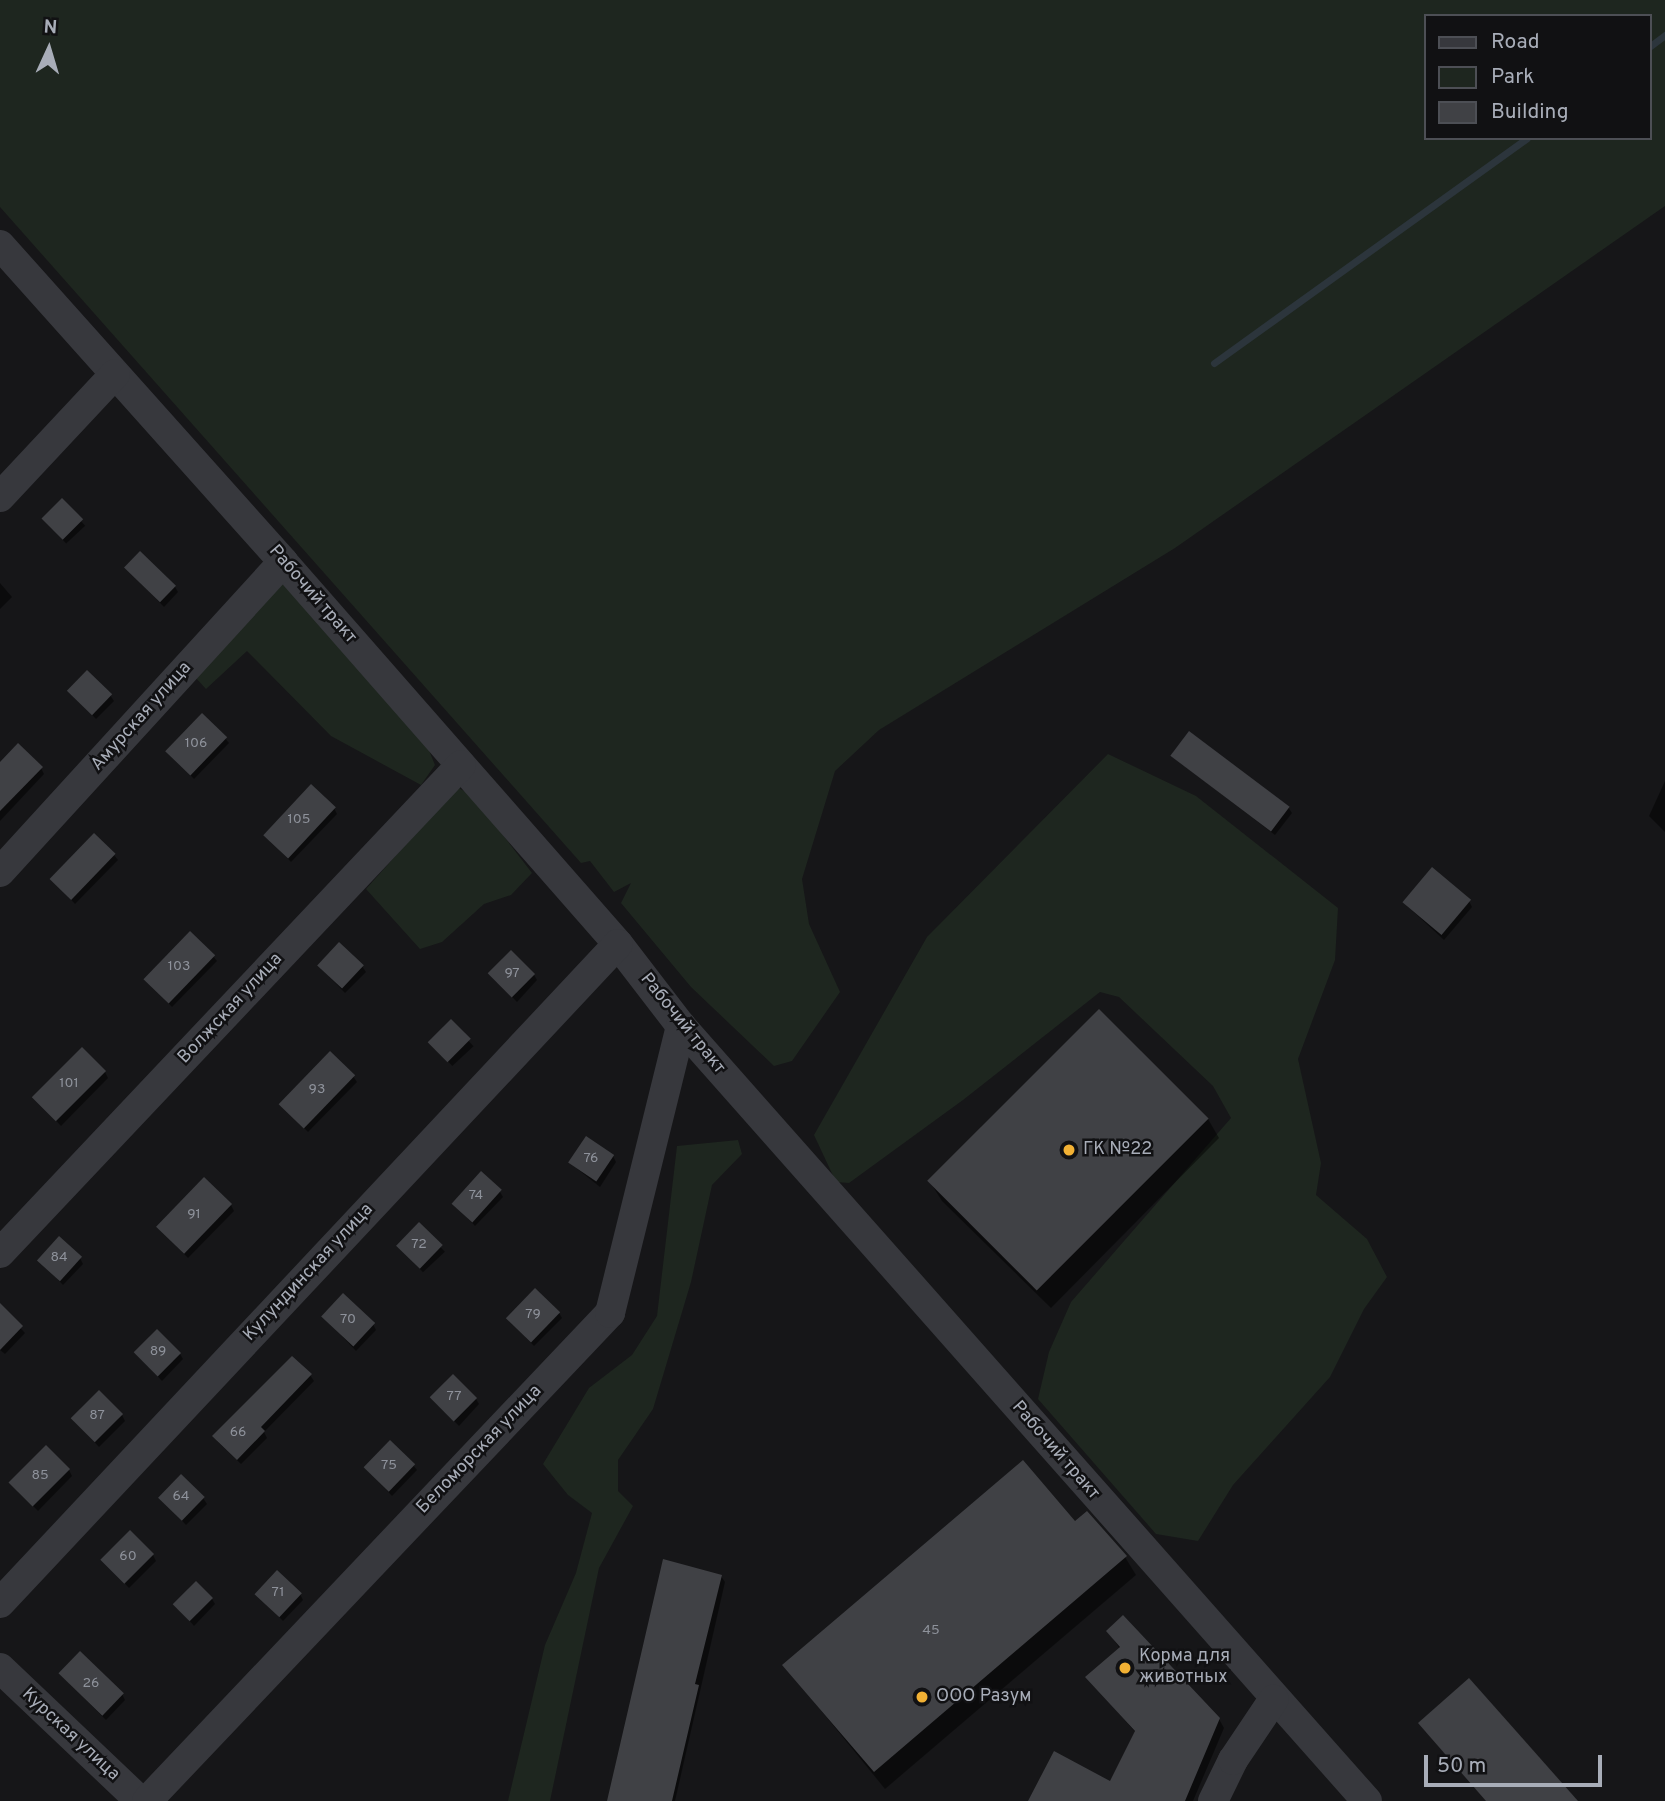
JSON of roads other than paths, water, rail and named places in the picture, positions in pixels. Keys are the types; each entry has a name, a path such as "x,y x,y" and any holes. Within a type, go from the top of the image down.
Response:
{"street":[{"name":"Рабочий тракт","path":"0,246 284,562 618,944 681,1026 1367,1801"},
{"path":"0,497 115,374"},
{"name":"Амурская улица","path":"0,872 284,562"},
{"name":"Волжская улица","path":"0,1253 461,765"},
{"name":"Кулундинская улица","path":"0,1603 618,944"},
{"name":"Беломорская улица","path":"147,1801 610,1313 681,1026"},
{"name":"Курская улица","path":"0,1668 140,1801"},
{"path":"1213,1801 1233,1760 1274,1699"}],"waterway":[{"path":"1651,46 1665,35"},
{"path":"1214,363 1524,140"}],"place":[{"name":"ГК №22","path":"1069,1150"},
{"name":"Корма для животных","path":"1125,1668"},
{"name":"ООО Разум","path":"922,1697"}]}
